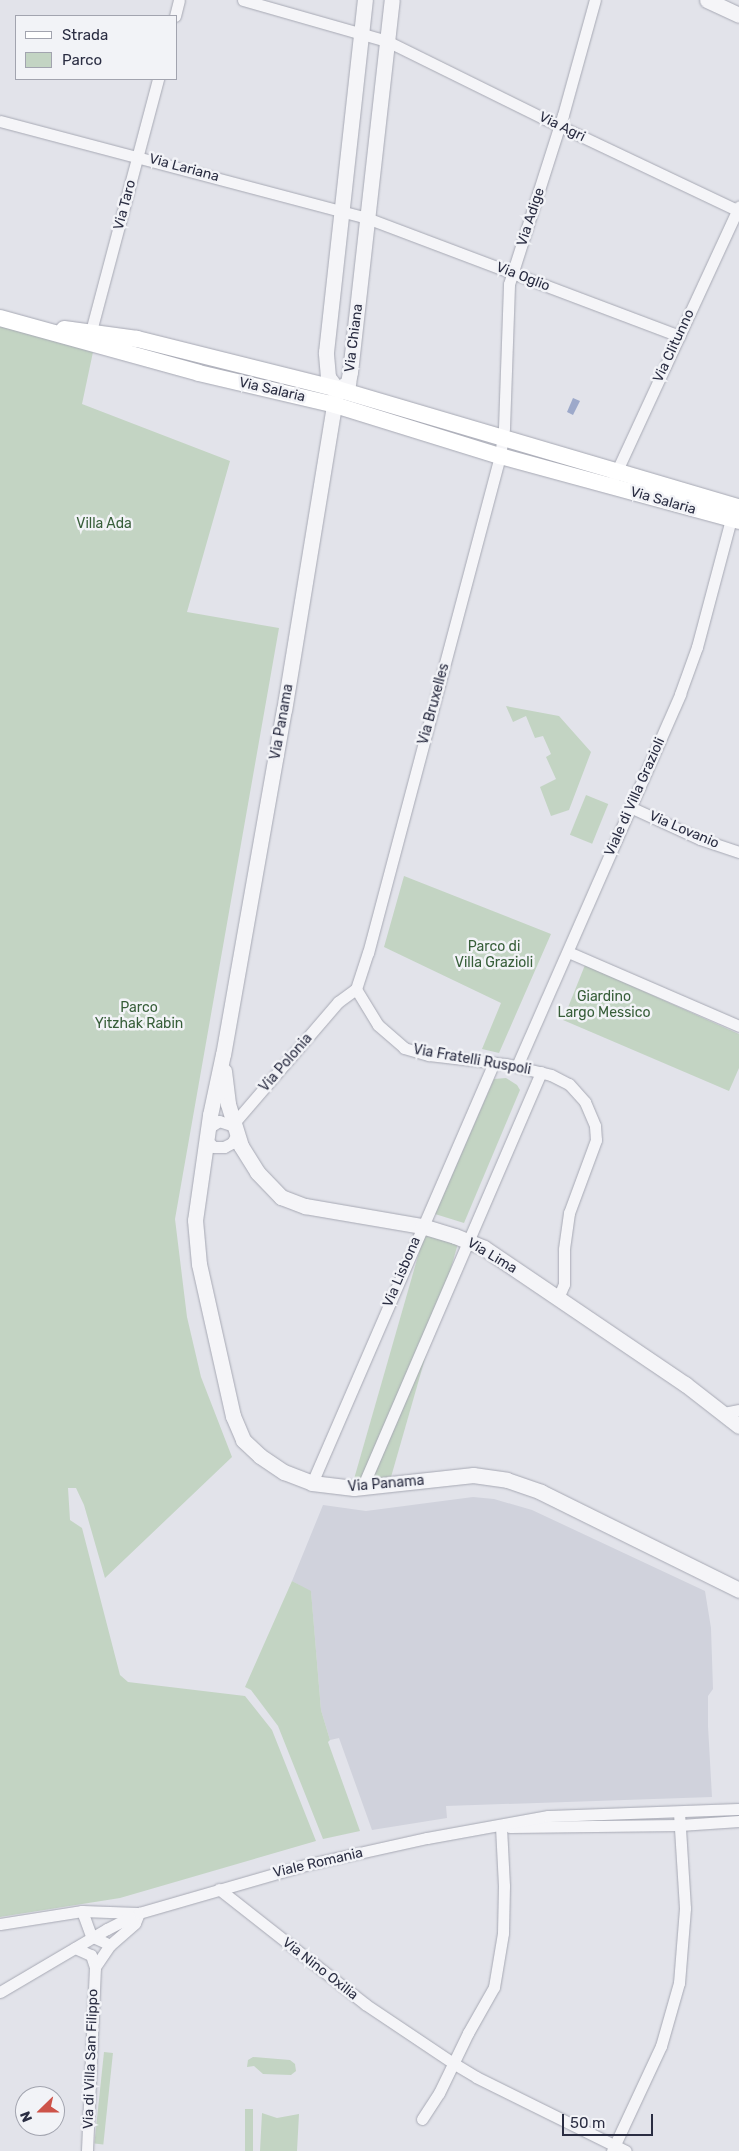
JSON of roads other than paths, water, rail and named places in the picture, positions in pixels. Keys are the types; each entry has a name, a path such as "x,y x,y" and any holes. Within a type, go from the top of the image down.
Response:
{"main road":[{"name":"Via Salaria","path":"0,318 42,328 79,341 199,373 335,405 500,456 613,478"},
{"name":"Via Salaria","path":"42,328 91,331 157,343 337,389 503,439 613,478 736,516"}],"street":[{"path":"175,15 179,0"},
{"path":"243,0 387,41"},
{"name":"Via Chiana","path":"365,0 326,352 328,377 337,389 345,386 349,379 392,0"},
{"name":"Via Adige","path":"503,439 509,284 560,126 595,0"},
{"path":"706,0 739,15"},
{"name":"Via Agri","path":"387,41 560,126 738,209"},
{"name":"Via Taro","path":"91,331 158,80"},
{"name":"Via Lariana","path":"0,121 368,218"},
{"name":"Via Clitunno","path":"613,478 738,209"},
{"name":"Via Oglio","path":"368,218 679,336"},
{"path":"301,381 316,370 326,352"},
{"name":"Via Panama","path":"337,389 223,1054 211,1139 204,1166 195,1220 196,1246 233,1416 243,1440 260,1456 284,1472 312,1483 337,1488 362,1488 473,1475 507,1480 541,1492 739,1590"},
{"path":"500,456 503,439"},
{"name":"Via Bruxelles","path":"356,989 368,952 500,456"},
{"name":"Viale di Villa Grazioli","path":"517,1066 690,667 736,516"},
{"name":"Via Lovanio","path":"630,808 700,839 739,852"},
{"path":"568,952 739,1026"},
{"name":"Via Fratelli Ruspoli","path":"356,989 369,1013 390,1038 414,1052 517,1066 541,1072 564,1081 576,1090 588,1107 596,1132 594,1151 569,1213 564,1250 564,1284 558,1298"},
{"name":"Via Polonia","path":"211,1139 232,1143 235,1128 338,1002 356,989"},
{"name":"Via Lima","path":"223,1054 226,1087 235,1128 257,1172 276,1193 290,1202 422,1226 484,1248 723,1413 739,1426"},
{"name":"Via Lisbona","path":"312,1483 494,1063"},
{"path":"362,1488 541,1072"},
{"path":"211,1139 219,1121 235,1128"},
{"path":"723,1413 739,1410"},
{"name":"Viale Romania","path":"139,1913 325,1860 427,1838 548,1816 739,1808"},
{"path":"626,2151 613,2148 661,2046 678,1982 685,1908 679,1812"},
{"name":"Viale Romania","path":"501,1826 523,1829 680,1826 739,1821"},
{"path":"422,2119 439,2093 494,1987 503,1933 504,1886 501,1826"},
{"name":"Via Nino Oxilia","path":"219,1889 365,2004 425,2045 482,2080 613,2148"},
{"path":"0,1924 82,1911 139,1913"},
{"path":"82,1911 87,1929 92,1938 110,1945"},
{"path":"0,1992 139,1913"},
{"path":"95,1967 110,1945 135,1924 139,1913"},
{"path":"75,1948 91,1955 95,1967"},
{"name":"Via di Villa San Filippo","path":"88,2147 95,1967"},
{"path":"77,2151 88,2147"}],"water":[{"path":"573,398 580,401 573,415 567,412"}],"park label":[{"name":"Villa Ada","path":"104,524"},
{"name":"Parco di Villa Grazioli","path":"494,956"},
{"name":"Giardino Largo Messico","path":"604,1006"},
{"name":"Parco Yitzhak Rabin","path":"139,1016"}]}
